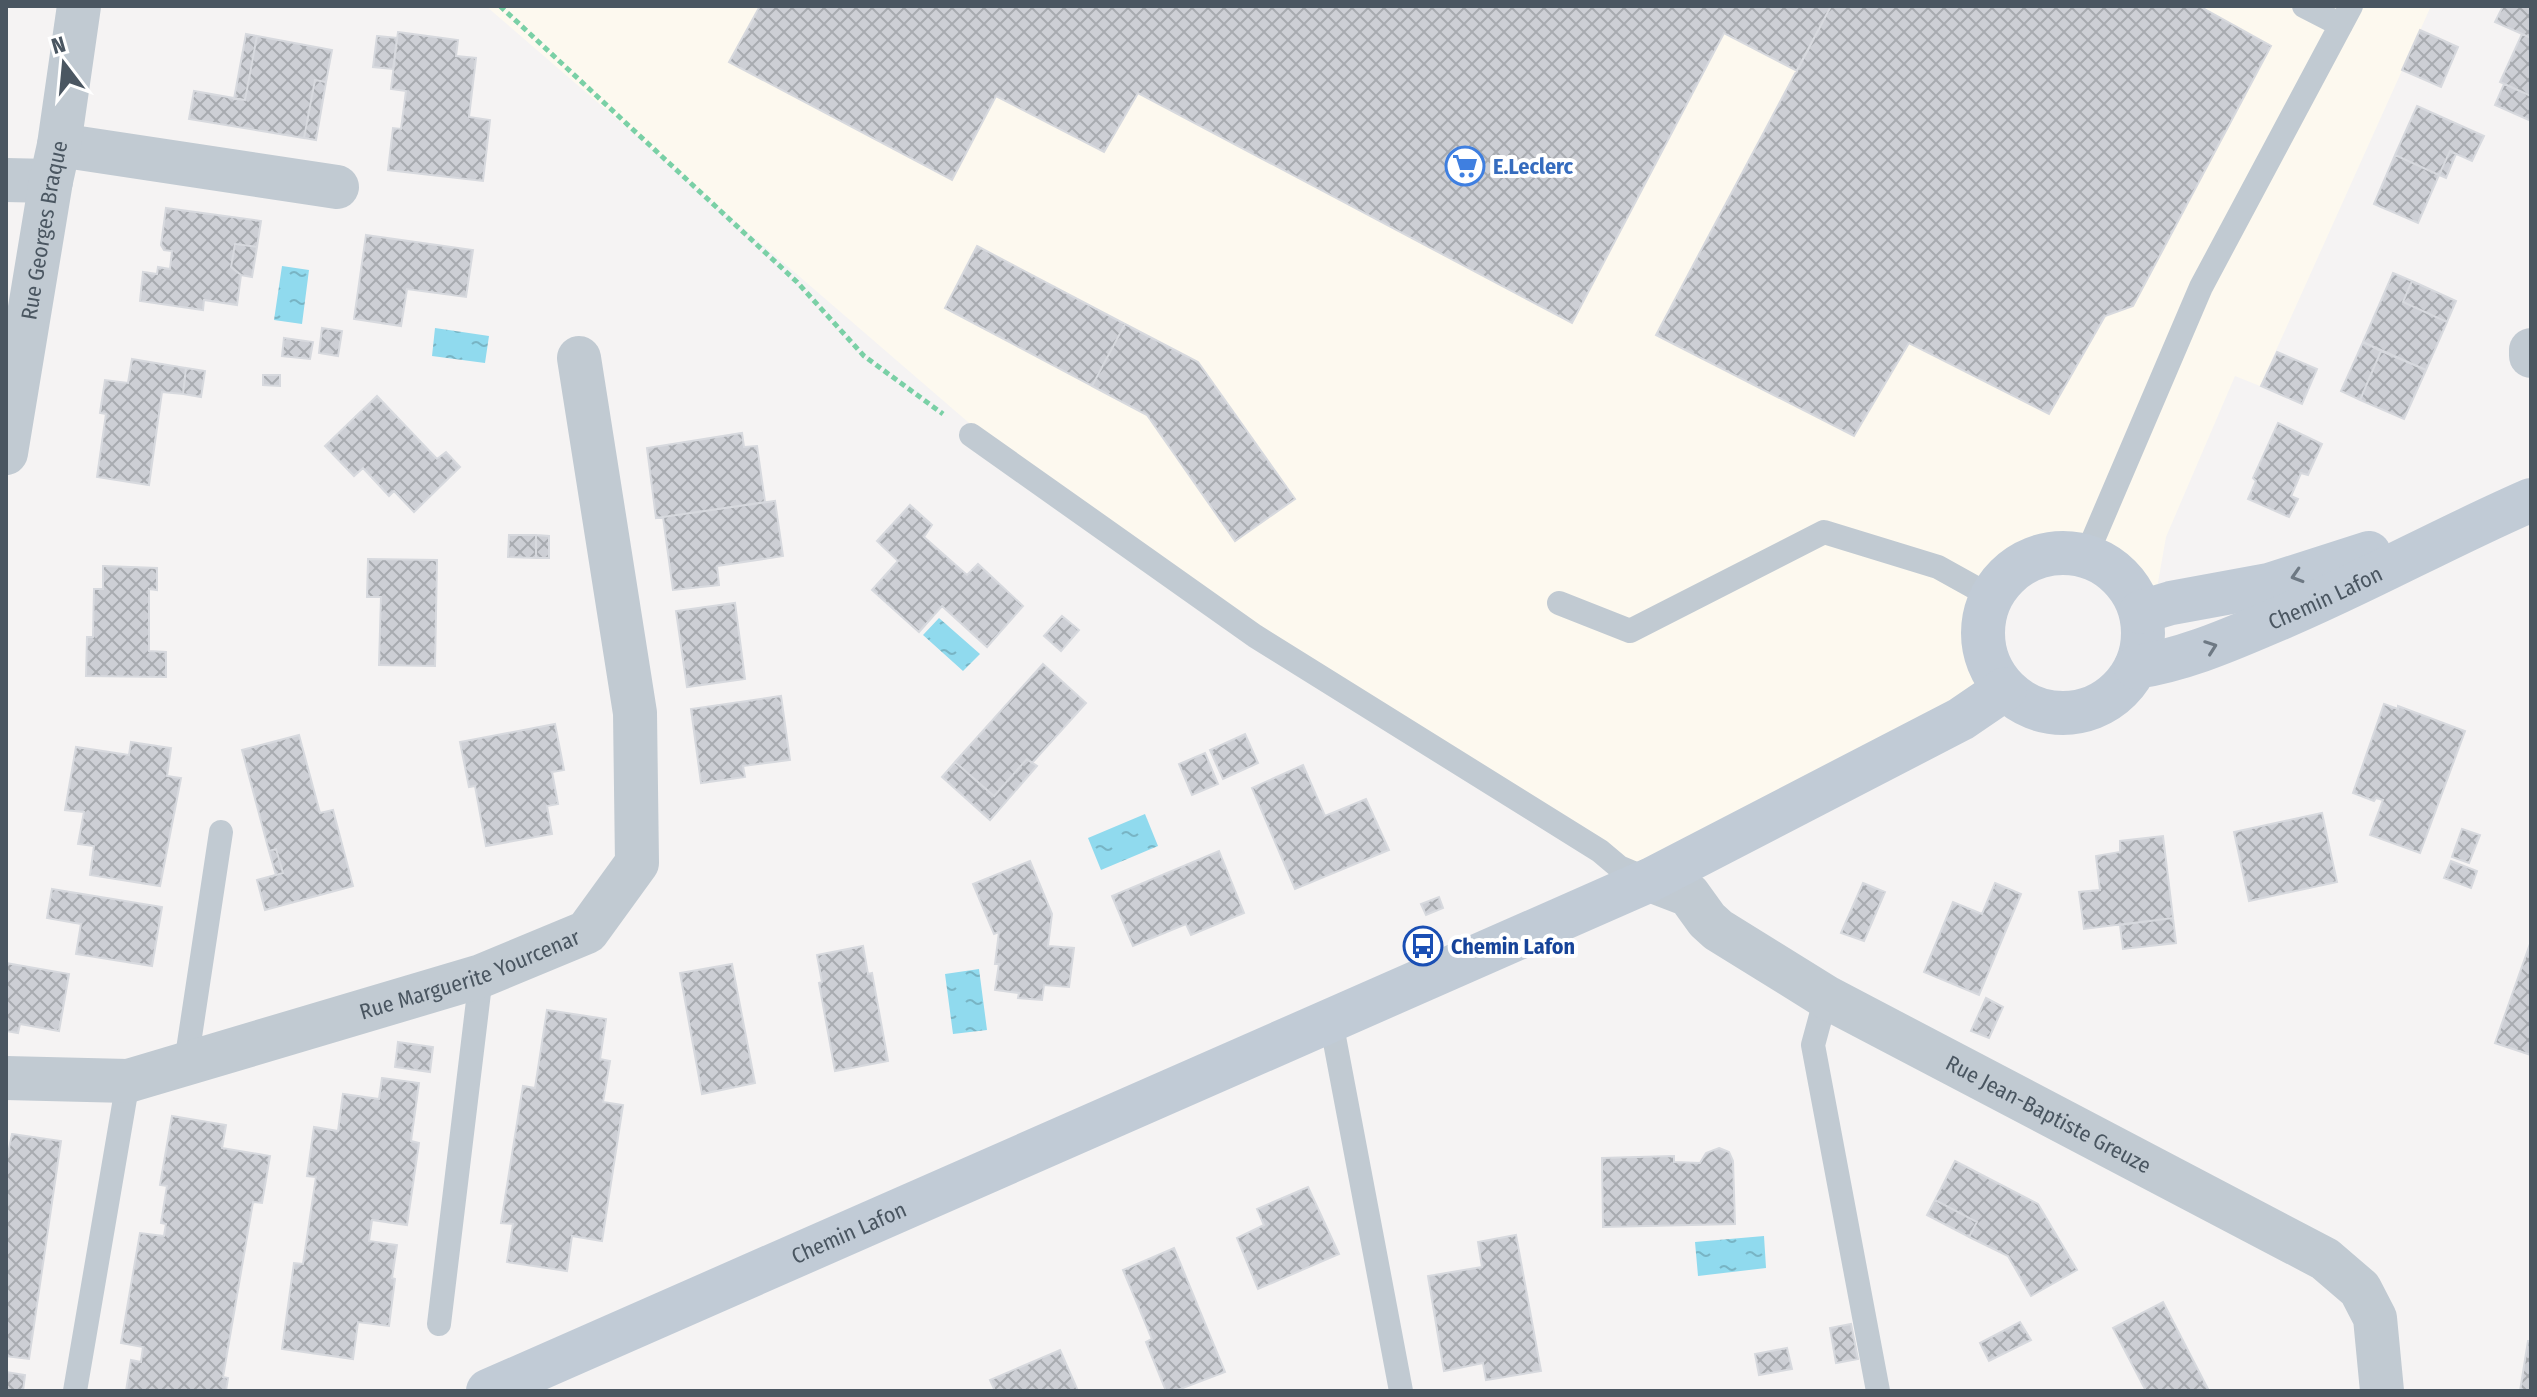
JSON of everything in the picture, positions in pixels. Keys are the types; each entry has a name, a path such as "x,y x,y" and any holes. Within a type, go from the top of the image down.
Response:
{"street":[{"name":"Rue Georges Braque","path":"6,453 79,6"},
{"path":"6,180 55,163 337,187"},
{"name":"Rue Marguerite Yourcenar","path":"6,1078 128,1081 481,976 587,932 637,863 635,713 579,358"},
{"name":"Chemin Lafon","path":"2141,612 2171,603 2269,585 2518,506"},
{"name":"Chemin Lafon","path":"2136,667 2169,662 2205,650 2314,605 2518,506"},
{"path":"2059,553 2086,556 2122,578 2141,612 2144,635 2136,667 2127,682 2108,700 2084,711 2057,713 2030,707 2005,689 1993,673 1985,654 1983,624 1992,597 2008,575 2030,560 2059,553"},
{"name":"Chemin Lafon","path":"488,1391 1650,880 1961,719 2005,689"},
{"name":"Rue Jean-Baptiste Greuze","path":"1650,880 1689,895 1718,930 1826,997 2325,1259 2360,1289 2375,1318 2382,1391"}],"lane":[{"path":"2086,556 2201,287 2346,16 2304,6"},
{"path":"971,435 1255,636 1600,851 1619,867 1650,880"},
{"path":"1559,603 1630,631 1824,532 1938,567 1992,597"},
{"path":"186,1063 221,832"},
{"path":"439,1324 481,976"},
{"path":"1826,997 1813,1045 1878,1391"},
{"path":"1331,1021 1401,1391"},
{"path":"75,1391 128,1081"}],"path":[{"path":"500,6 797,282 864,356 971,435"}],"shaded area":[{"path":"486,6 2431,6 2260,386 2235,376 2166,537 2154,605 2131,565 2091,541 2026,547 1982,594 1978,652 2005,696 1654,882 1263,645 968,422"}],"water":[{"path":"282,266 309,270 302,324 274,320"},
{"path":"435,328 489,336 485,363 432,356"},
{"path":"939,618 980,654 963,671 923,635"},
{"path":"1145,814 1158,846 1101,870 1088,838"},
{"path":"979,969 987,1030 953,1034 945,974"},
{"path":"1764,1236 1766,1268 1698,1276 1695,1242"}],"building":[{"name":"E.Leclerc","path":"760,6 1831,6 1797,71 1724,33 1572,323 1138,93 1104,152 996,96 952,180 729,62"},
{"path":"1831,6 2199,6 2271,46 2133,306 2105,316 2049,414 1909,343 1854,436 1656,335"},
{"path":"2503,6 2531,6 2531,38 2495,22"},
{"path":"2420,30 2458,47 2441,87 2402,70"},
{"path":"398,32 458,40 456,56 476,58 469,117 490,120 483,181 388,170 393,128 401,129 406,91 391,89"},
{"path":"246,34 257,36 245,100 234,99"},
{"path":"2522,34 2531,38 2531,96 2500,82"},
{"path":"257,36 332,50 326,82 315,80 304,138 189,119 194,91 245,100"},
{"path":"377,36 397,38 393,69 373,67"},
{"path":"315,80 326,82 316,140 304,138"},
{"path":"2504,84 2531,96 2531,121 2495,105"},
{"path":"2417,106 2484,136 2472,161 2450,151 2439,175 2395,155"},
{"path":"2450,151 2456,154 2446,178 2439,175"},
{"path":"2395,155 2439,175 2418,223 2374,204"},
{"path":"166,208 261,221 257,247 235,244 231,267 241,275 237,305 204,300 203,310 140,301 143,272 157,274 158,267 170,269 172,251 164,250 161,245"},
{"path":"366,235 473,250 466,297 407,289 401,326 354,319"},
{"path":"235,244 257,247 252,277 241,275 231,267"},
{"path":"977,246 1125,324 1092,386 945,308"},
{"path":"2393,273 2412,281 2403,302 2447,322 2426,370 2363,342"},
{"path":"2412,281 2456,301 2447,322 2403,302"},
{"path":"1125,324 1198,362 1295,499 1235,541 1147,415 1092,386"},
{"path":"322,328 342,331 338,356 319,353"},
{"path":"284,338 313,342 310,359 282,356"},
{"path":"2363,342 2381,351 2360,400 2341,391"},
{"path":"2381,351 2426,370 2404,419 2360,400"},
{"path":"2277,352 2317,369 2302,404 2261,386"},
{"path":"132,359 186,368 183,394 162,392 149,485 97,477 106,414 100,413 105,380 128,383"},
{"path":"186,368 205,371 201,397 183,394"},
{"path":"263,375 280,375 280,386 263,385"},
{"path":"377,396 437,459 446,452 460,467 414,512 394,491 389,496 363,468 354,476 325,446"},
{"path":"2278,423 2322,444 2308,475 2301,473 2291,496 2298,499 2289,517 2248,499 2256,481 2253,478"},
{"path":"742,433 744,447 757,446 765,502 656,518 647,448"},
{"path":"775,501 783,556 717,566 719,585 673,590 663,517"},
{"path":"910,505 932,525 924,537 967,575 978,564 1023,606 987,647 942,606 919,632 872,590 898,561 877,541"},
{"path":"509,535 536,535 536,558 508,557"},
{"path":"536,535 549,536 549,558 536,558"},
{"path":"368,559 437,560 435,666 379,665 381,597 367,597"},
{"path":"103,566 157,568 157,590 149,589 149,651 166,652 166,677 86,676 87,637 93,637 94,589 103,589"},
{"path":"735,603 745,679 687,687 676,611"},
{"path":"1062,616 1079,630 1061,651 1044,636"},
{"path":"1043,664 1086,703 1032,763 1027,759 994,796 955,762"},
{"path":"781,696 790,760 743,766 745,777 701,783 691,709"},
{"path":"2384,704 2398,709 2398,706 2465,731 2420,853 2370,835 2383,800 2376,798 2374,801 2353,793"},
{"path":"555,724 564,770 552,772 558,804 547,806 552,834 486,846 475,786 469,787 460,742"},
{"path":"1245,734 1258,763 1223,779 1210,750"},
{"path":"299,735 320,813 333,810 353,886 265,910 257,880 283,873 276,849 269,851 242,750"},
{"path":"131,742 171,748 167,776 181,778 160,886 90,875 94,846 78,844 84,812 65,810 76,747 129,755"},
{"path":"1205,753 1218,784 1192,795 1179,764"},
{"path":"1027,759 1037,766 990,820 942,777 955,762 994,796"},
{"path":"1303,765 1325,816 1366,799 1389,850 1295,889 1252,788"},
{"path":"2322,813 2337,882 2249,901 2234,832"},
{"path":"2462,829 2480,835 2469,863 2452,857"},
{"path":"2163,836 2173,918 2084,929 2079,892 2100,890 2096,856 2120,852 2120,841"},
{"path":"276,849 283,873 276,875 269,851"},
{"path":"1219,851 1244,913 1191,935 1186,924 1133,946 1112,896"},
{"path":"1030,861 1052,914 1048,946 1074,948 1069,987 1044,985 1042,1000 1018,998 1019,993 995,990 999,932 994,934 973,884"},
{"path":"2451,861 2477,871 2471,888 2444,878"},
{"path":"1863,883 1885,892 1864,941 1841,933"},
{"path":"1995,883 2021,894 1979,995 1924,972 1953,902 1982,914"},
{"path":"52,889 162,907 152,966 76,954 81,924 47,918"},
{"path":"1439,897 1443,908 1426,915 1421,904"},
{"path":"2173,918 2176,943 2123,949 2120,925"},
{"path":"2531,941 2531,1055 2495,1043"},
{"path":"863,946 868,974 872,973 888,1061 835,1071 817,955"},
{"path":"6,963 69,974 59,1031 20,1024 18,1033 6,1031"},
{"path":"732,964 755,1083 702,1094 680,973"},
{"path":"1986,998 2003,1007 1989,1038 1971,1031"},
{"path":"547,1010 606,1019 600,1059 610,1061 603,1102 623,1105 602,1241 572,1236 567,1271 507,1262 513,1224 501,1223 523,1086 535,1088"},
{"path":"398,1042 433,1047 430,1072 395,1067"},
{"path":"382,1078 419,1083 411,1141 419,1143 407,1225 372,1220 369,1241 397,1245 389,1326 358,1322 353,1359 282,1349 294,1263 303,1264 316,1177 307,1176 314,1127 338,1131 343,1094 379,1099"},
{"path":"172,1116 226,1125 222,1148 270,1156 262,1203 253,1202 223,1377 228,1378 226,1391 126,1391 131,1360 141,1362 143,1347 121,1343 140,1233 164,1236 166,1224 161,1223 167,1186 160,1185"},
{"path":"12,1134 61,1141 29,1359 6,1356 6,1163"},
{"path":"1719,1148 1729,1152 1733,1161 1735,1224 1603,1227 1602,1158 1674,1156 1674,1162 1700,1163 1706,1153"},
{"path":"1955,1161 2038,1204 2077,1270 2031,1296 2008,1256 1969,1237 1977,1222 1935,1200"},
{"path":"1308,1187 1339,1254 1258,1289 1237,1238 1264,1225 1257,1209"},
{"path":"1935,1200 1977,1222 1969,1237 1927,1215"},
{"path":"1516,1235 1541,1371 1486,1380 1483,1363 1444,1371 1428,1276 1482,1267 1478,1242"},
{"path":"1174,1248 1225,1372 1175,1391 1166,1391 1146,1342 1152,1339 1123,1270"},
{"path":"2163,1302 2209,1391 2146,1391 2113,1328"},
{"path":"2020,1322 2031,1340 1989,1361 1980,1343"},
{"path":"1851,1324 1858,1359 1836,1363 1830,1328"},
{"path":"2528,1341 2531,1341 2531,1391 2520,1391"},
{"path":"1787,1348 1792,1369 1759,1375 1755,1354"},
{"path":"1060,1350 1078,1391 995,1391 990,1380"},
{"path":"6,1372 25,1375 23,1391 6,1391"}],"place":[{"name":"E.Leclerc","path":"1465,166"},
{"name":"Chemin Lafon","path":"1423,946"}]}
